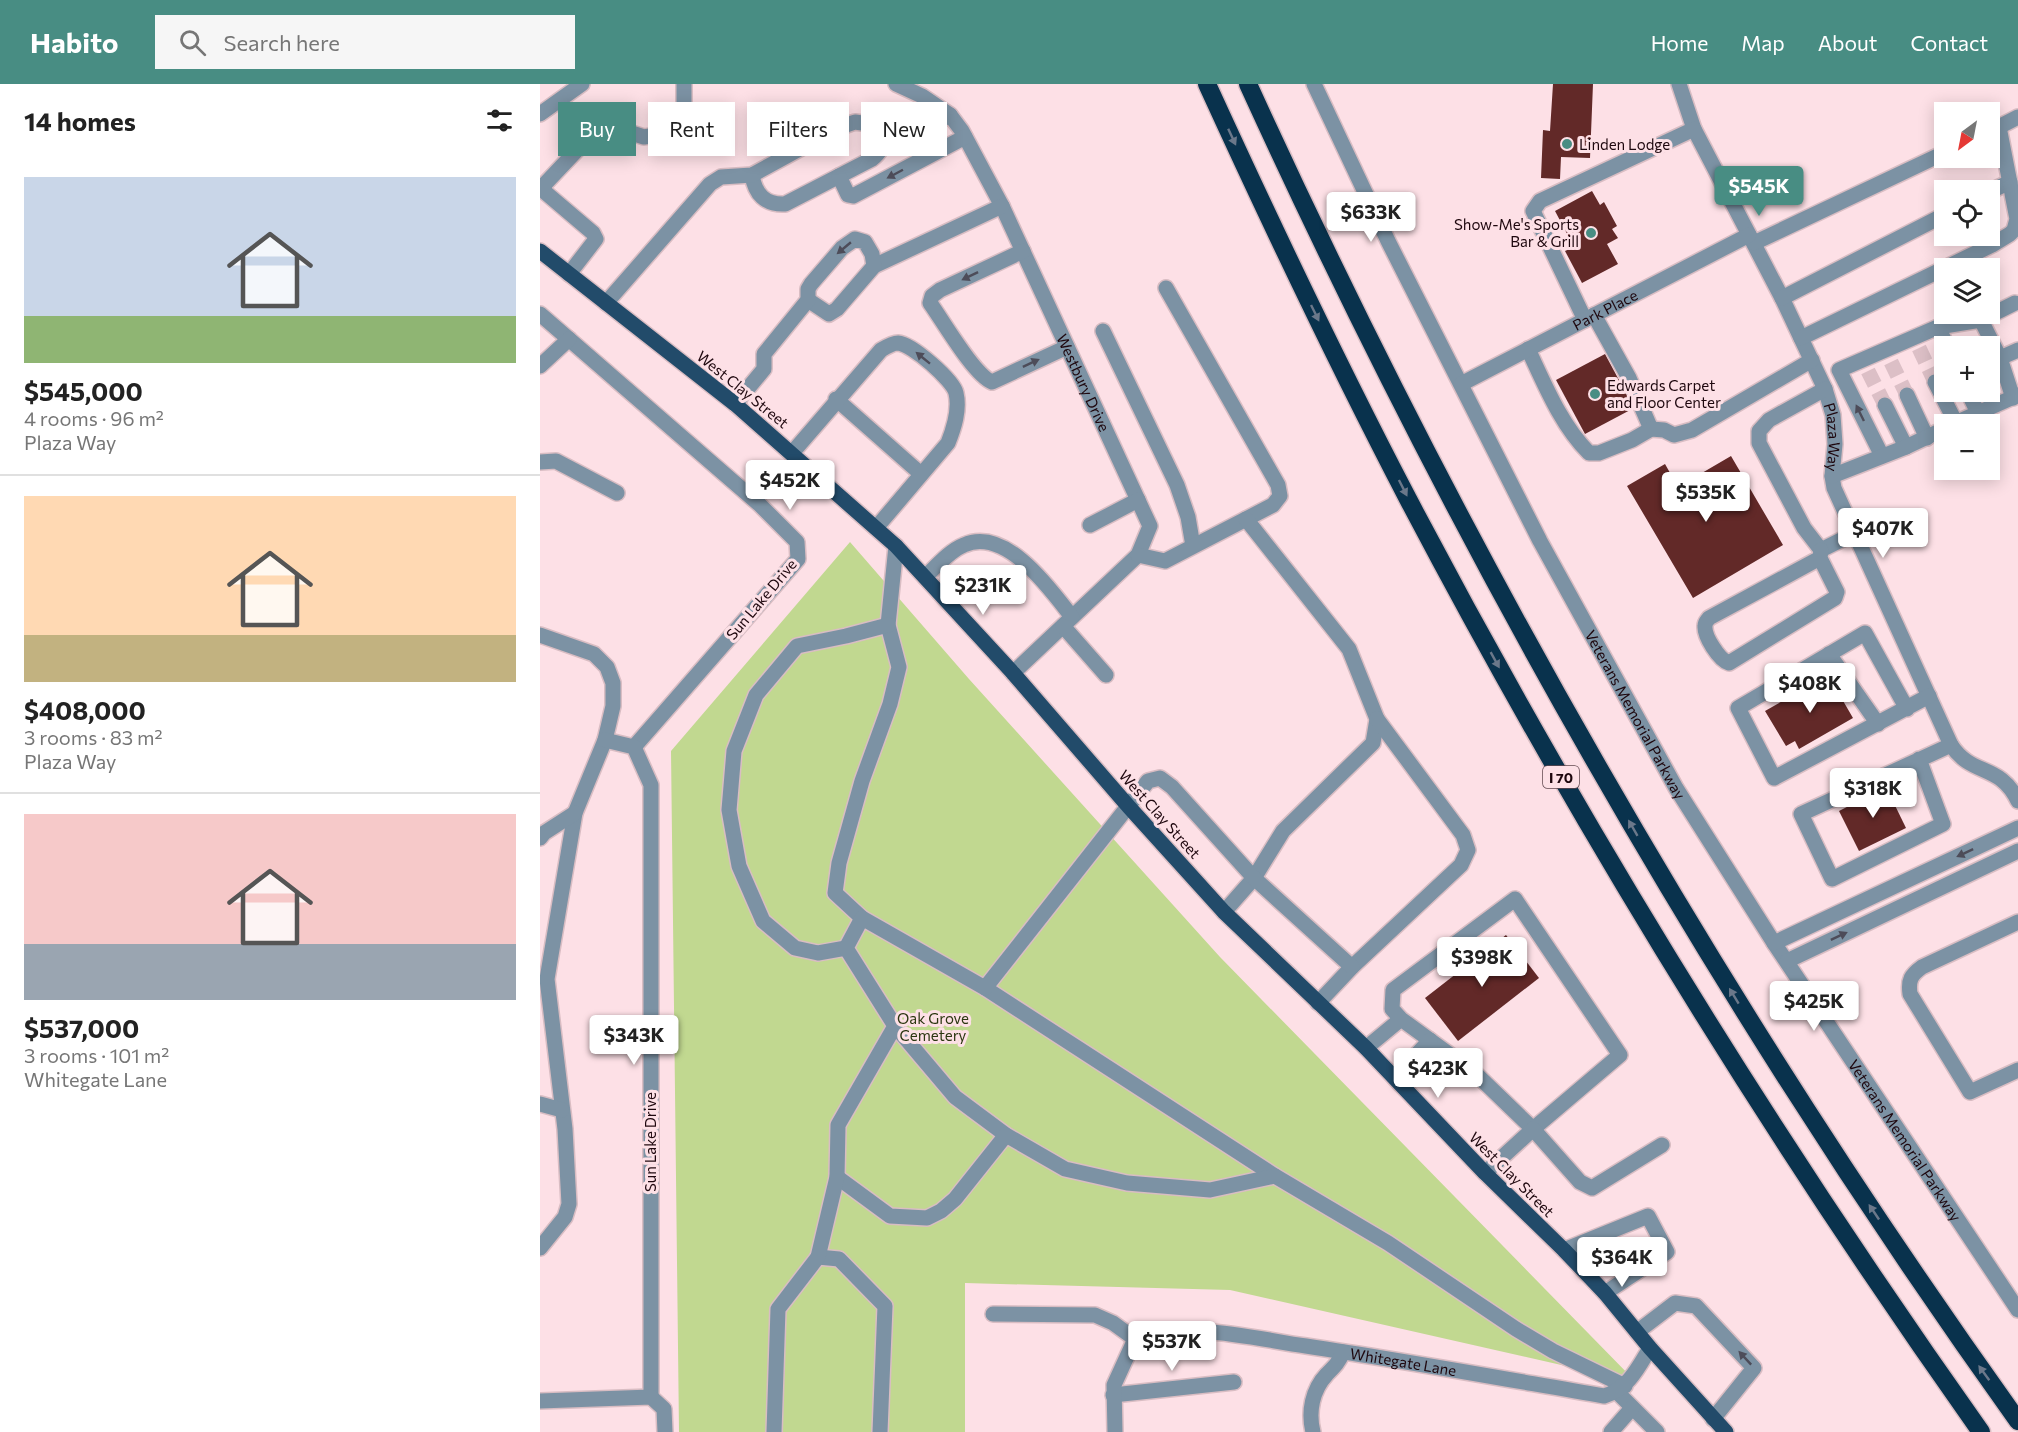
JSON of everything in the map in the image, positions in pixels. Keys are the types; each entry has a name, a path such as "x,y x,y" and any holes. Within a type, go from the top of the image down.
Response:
{"highway":[{"name":"I 70","path":"1208,84 1312,306 1407,497 1560,775 1710,1028 1821,1199 1981,1432"},
{"name":"I 70","path":"1248,84 1312,223 1438,477 1578,732 1695,932 1799,1099 1914,1273 2018,1421"}],"main road":[{"name":"West Clay Street","path":"540,251 735,404 896,546 1013,673 1224,912 1366,1048 1485,1173 1564,1250 1605,1293 1720,1428"}],"street":[{"path":"540,114 582,84"},
{"path":"569,274 596,239 593,233 546,193 543,186 595,131 610,126 644,137 679,131 684,122 684,84"},
{"name":"Veterans Memorial Parkway","path":"1314,84 1388,241 1540,541 1676,788 1774,943 2018,1310"},
{"name":"Plaza Way","path":"1679,84 1694,129 1782,298 1825,389 1833,415 1835,444 1832,476 1834,488 1951,745 1965,762 2004,779 2018,801"},
{"name":"Westbury Drive","path":"904,85 950,115 965,137 1002,206 1150,526 1138,555 1013,673"},
{"path":"2000,126 2018,117"},
{"path":"606,303 710,184 721,177 752,175 838,128 855,122 861,123"},
{"path":"1651,429 1629,378 1590,317 1533,212 1540,201 1694,129"},
{"path":"839,176 848,195 853,196 965,137"},
{"path":"1801,338 1992,245 2010,234 2017,225 2018,219 2000,149"},
{"path":"752,175 754,187 759,196 766,201 785,204 874,156"},
{"name":"Park Place","path":"1461,384 1590,317 1752,239 1934,157"},
{"path":"2000,187 2010,182"},
{"path":"808,300 829,314 837,309 874,266 1002,206"},
{"path":"1782,298 1934,220"},
{"path":"735,404 764,369 764,354 771,342 808,300 807,289 842,248 855,239 864,242 872,254 874,266"},
{"path":"1023,251 940,290 932,296 930,303 970,361 986,380 992,382 1067,347"},
{"path":"1138,555 1165,561 1273,505 1280,496 1278,485 1166,288"},
{"path":"2000,310 2015,303"},
{"name":"Sun Lake Drive","path":"540,314 759,504 797,542 798,559 634,747 651,785 651,1397 664,1408 665,1432"},
{"path":"1882,456 1839,370 1865,365 1888,356 1917,343 1938,327 1956,324"},
{"path":"1938,327 1942,336"},
{"path":"1103,331 1177,485 1188,517 1193,546"},
{"path":"540,366 569,339"},
{"path":"792,453 836,399 881,350 896,343 908,346 948,379 956,391 958,402 954,427 948,443 876,528"},
{"path":"1528,349 1555,405 1579,443 1589,453 1599,453 1632,440 1651,429 1664,430 1674,435 1692,430 1812,360"},
{"path":"1973,402 1978,413 2016,397 2000,358 2018,350"},
{"path":"1825,389 1769,420 1759,431 1759,443 1820,554 1837,592 1835,598 1728,663 1719,658 1704,629 1705,623 1710,618 1820,554 1853,534"},
{"path":"1907,395 1927,438"},
{"path":"836,399 921,474"},
{"path":"1885,405 1906,447"},
{"path":"1832,476 1934,434"},
{"path":"540,462 556,461 617,493"},
{"path":"1089,525 1138,500"},
{"path":"1246,519 1350,649 1377,719 1464,835 1468,850 1461,865 1352,967 1318,1003"},
{"path":"925,577 964,544 981,542 1002,548 1018,556 1037,574 1106,675"},
{"path":"896,546 888,625 899,667 891,704 862,781 839,863 835,893 862,918 985,988 1275,1176 1388,1243 1516,1329 1621,1389 1632,1408 1657,1432"},
{"path":"846,948 818,953 795,948 763,921 739,866 729,810 734,751 756,695 797,646 888,625"},
{"path":"1907,709 1865,633 1738,708 1774,778 1907,709 1929,696"},
{"path":"540,635 594,654 607,667 613,683 613,706 605,740 575,813 544,977 565,1129 569,1204 565,1217 540,1248"},
{"path":"1829,654 1878,724"},
{"path":"1224,912 1254,878 1283,831 1373,743 1377,719"},
{"path":"605,740 634,747"},
{"path":"1918,759 1943,824 1832,879 1801,814 1918,759 1951,745"},
{"path":"985,988 1148,781 1160,778 1172,786 1254,878 1352,967"},
{"path":"540,838 575,813"},
{"path":"1774,943 2018,828"},
{"path":"1786,961 2018,851"},
{"path":"1485,1173 1533,1129 1620,1055 1515,899 1393,990 1392,1009 1401,1019 1475,1073 1533,1129 1580,1182 1592,1188 1662,1145"},
{"path":"846,948 862,918"},
{"path":"2018,922 1922,967 1913,974 1908,983 1910,994 1970,1092 2018,1070"},
{"path":"846,948 895,1026 955,1097 1006,1135 1065,1169 1127,1183 1210,1190 1275,1176"},
{"path":"1366,1048 1401,1019"},
{"path":"774,1432 778,1309 818,1257 837,1177 838,1125 895,1026"},
{"path":"1395,1078 1430,1040"},
{"path":"540,1104 562,1110"},
{"path":"837,1177 890,1216 927,1218 941,1211 955,1199 1006,1135"},
{"path":"1564,1250 1648,1215 1667,1252 1605,1293"},
{"path":"818,1257 839,1259 885,1306 880,1432"},
{"path":"1637,1332 1676,1303 1696,1306 1754,1368 1720,1428"},
{"path":"993,1314 1095,1315 1113,1323 1135,1339 1114,1385 1115,1432"},
{"name":"Whitegate Lane","path":"1135,1339 1179,1330 1223,1334 1604,1396 1621,1389"},
{"path":"1621,1389 1650,1348"},
{"path":"1313,1432 1310,1420 1316,1391 1326,1375 1339,1362 1343,1352"},
{"path":"1113,1395 1234,1382"},
{"path":"540,1401 651,1397"},
{"path":"1611,1432 1632,1408"}],"green space":[{"name":"Oak Grove Cemetery","path":"850,542 969,679 1220,957 1636,1382 1230,1290 965,1283 965,1432 679,1432 671,751"}],"building":[{"name":"Linden Lodge","path":"1553,84 1593,84 1590,158 1561,157 1560,179 1541,178 1543,130 1550,131"},
{"name":"Show-Me's Sports Bar & Grill","path":"1592,191 1600,205 1604,202 1617,226 1612,229 1618,238 1607,244 1618,264 1582,283 1565,251 1574,247 1555,211"},
{"name":"Edwards Carpet and Floor Center","path":"1605,354 1634,408 1585,434 1556,380"},
{"path":"1731,456 1783,545 1693,598 1627,486 1665,464 1678,487"},
{"path":"1828,675 1853,718 1799,749 1795,741 1786,746 1765,711"},
{"path":"1886,787 1906,828 1859,851 1839,811"},
{"path":"1506,935 1539,978 1458,1041 1425,998"}],"tunnel":[{"path":"1919,348 1934,380"},
{"path":"1891,362 1907,395"},
{"path":"1868,371 1885,405"}],"place":[{"name":"Linden Lodge","path":"1567,144"},
{"name":"Show-Me's Sports Bar & Grill","path":"1591,233"},
{"name":"Edwards Carpet and Floor Center","path":"1595,394"}]}
